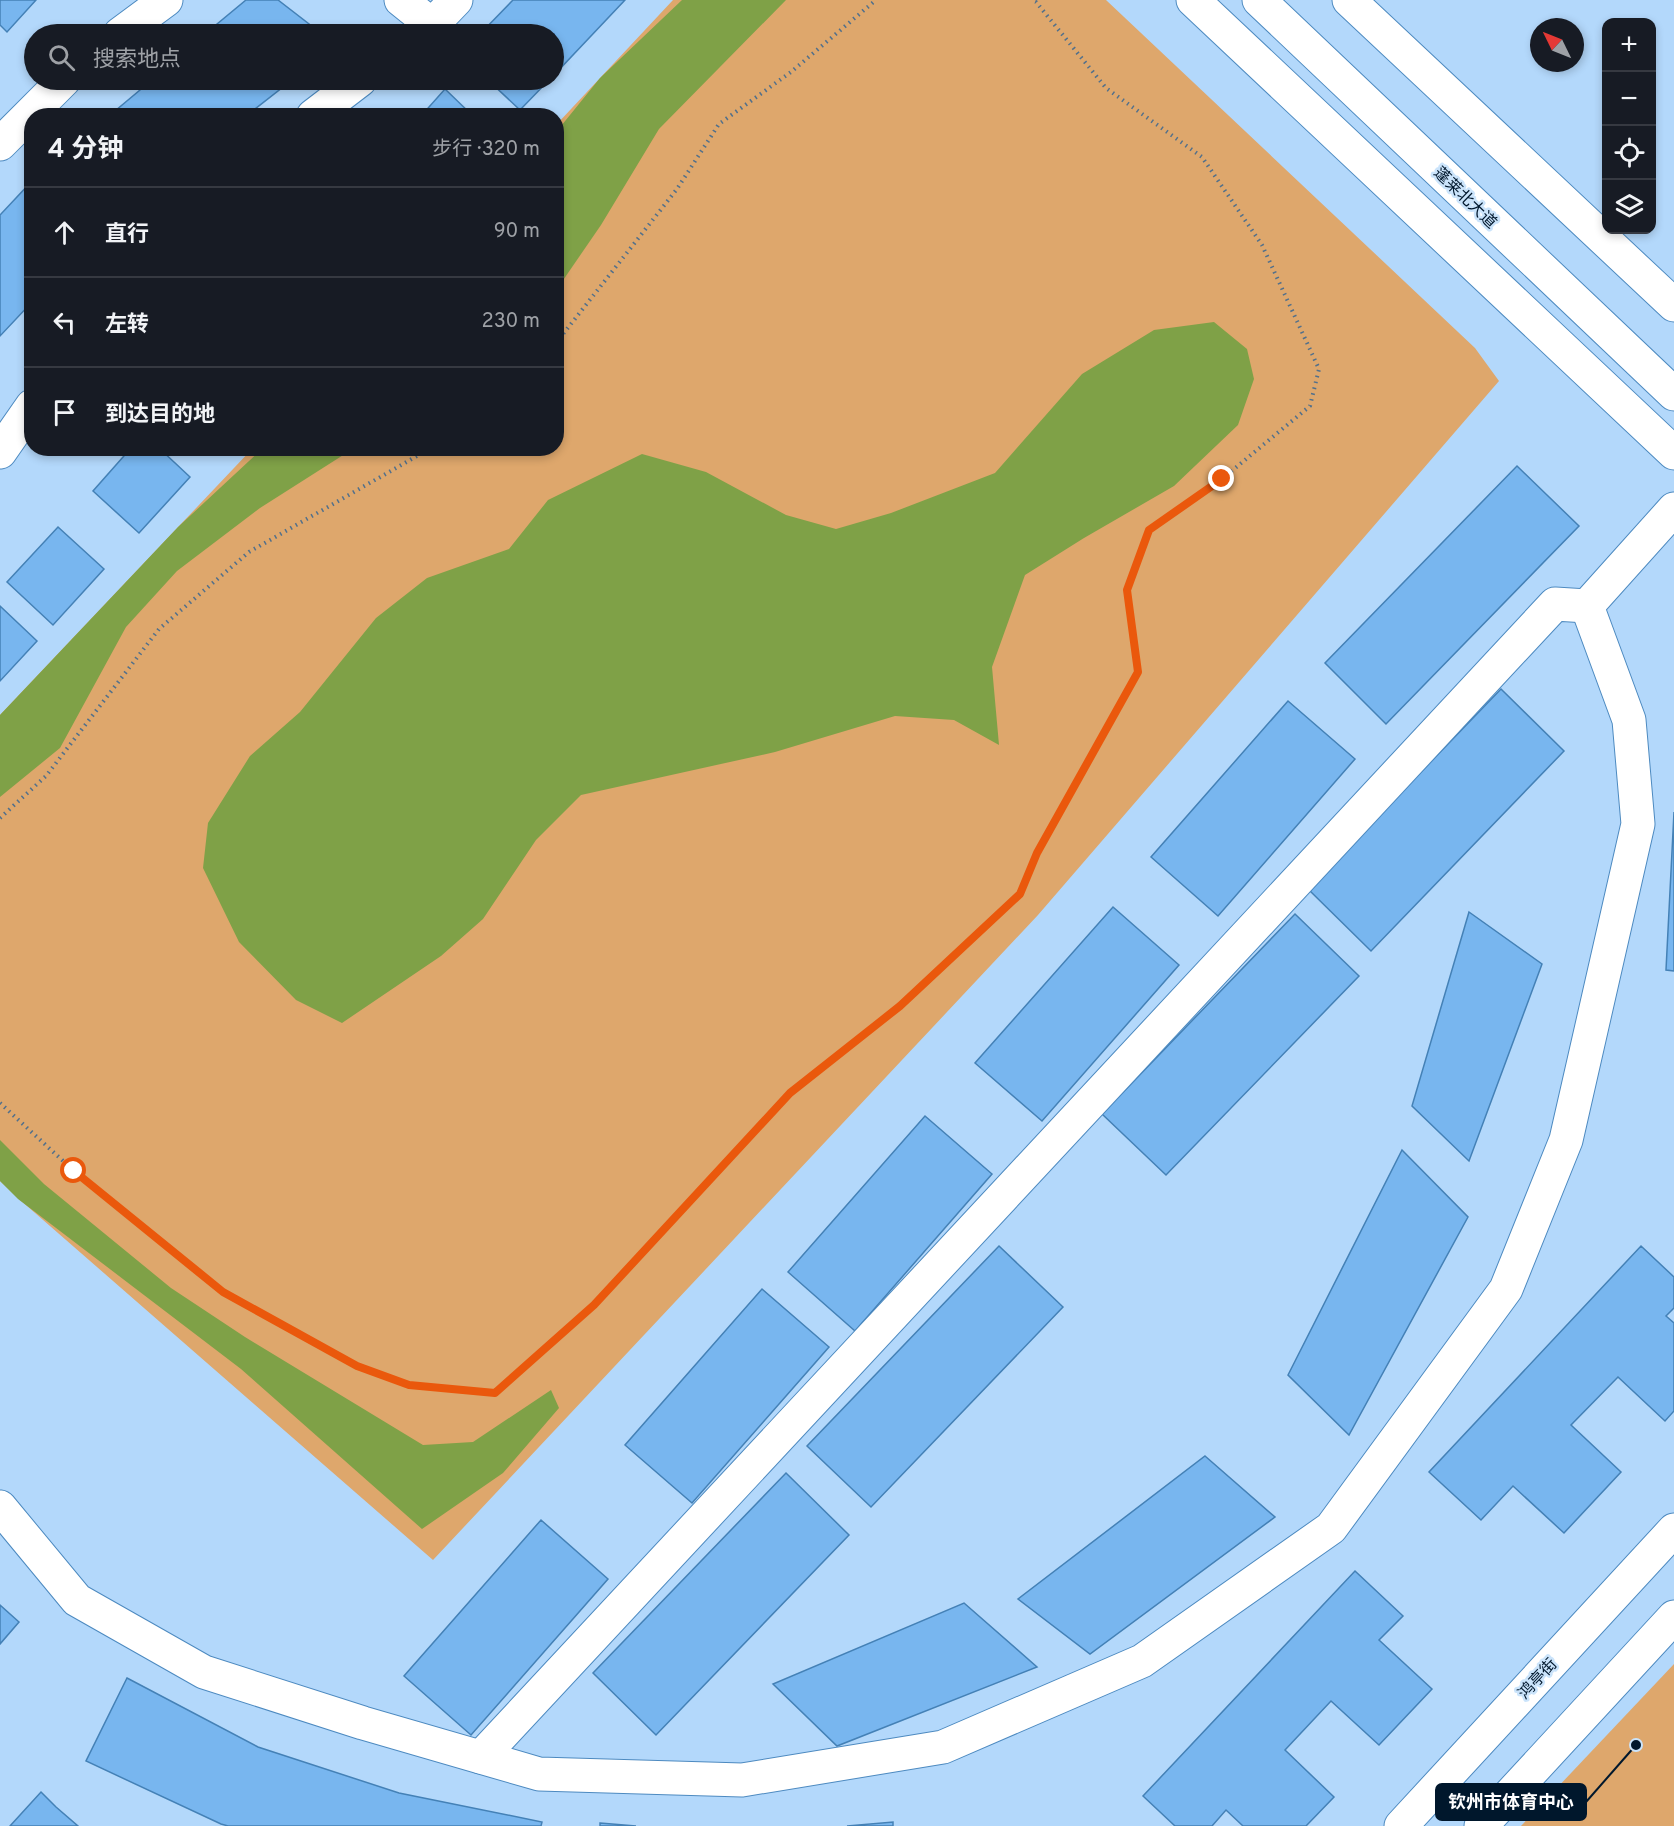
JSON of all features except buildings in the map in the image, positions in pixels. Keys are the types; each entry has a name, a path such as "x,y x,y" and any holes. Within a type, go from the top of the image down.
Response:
{"main road":[{"path":"134,24 166,0"},
{"path":"401,0 421,24"},
{"path":"432,24 456,0"},
{"path":"1193,0 1674,453"},
{"name":"蓬莱北大道","path":"1259,0 1674,394"},
{"path":"1349,0 1674,305"},
{"path":"36,108 54,90"},
{"path":"323,108 347,90"},
{"path":"0,144 24,120"},
{"path":"0,452 24,418"},
{"path":"1587,606 1674,510"},
{"path":"481,1757 1555,604 1587,606"},
{"path":"0,1507 76,1600 204,1671 363,1723 539,1774 742,1780 943,1747 1142,1661 1331,1528 1506,1289 1566,1140 1638,824 1629,720 1587,606"},
{"name":"鸿亭街","path":"1401,1826 1674,1530"},
{"path":"1481,1826 1674,1617"}],"path":[{"path":"564,333 677,189 719,124 791,72 876,0"},
{"path":"0,1103 74,1171 223,1292 357,1366 409,1385 495,1393 594,1305 790,1093 900,1006 1020,894 1037,853 1138,672 1127,590 1149,530 1222,479 1310,406 1319,369 1262,245 1202,157 1106,88 1036,2 1031,0"},
{"path":"0,818 46,776 159,629 249,552 417,456"}],"shaded area":[{"path":"673,0 1106,0 1475,348 1499,381 1038,915 433,1560 0,1181 0,715 245,456 564,456 564,117"},
{"path":"682,0 786,0 659,129 601,225 564,279 564,122 600,78"},
{"path":"1214,322 1247,349 1254,379 1238,425 1174,486 1025,575 992,667 999,745 954,720 895,716 775,752 581,795 536,840 483,919 441,956 342,1023 296,1000 239,942 203,868 208,823 250,756 300,712 376,618 427,578 509,549 548,500 642,454 706,472 786,515 836,529 891,513 995,473 1082,374 1154,330"},
{"path":"254,456 342,456 260,508 177,571 126,627 60,748 0,797 0,715 178,527"},
{"path":"0,1140 44,1184 171,1288 245,1337 423,1445 473,1442 551,1390 559,1408 503,1473 422,1529 241,1369 18,1199 0,1181"},
{"path":"1674,1664 1674,1826 1521,1826"}],"place":[{"name":"钦州市体育中心","path":"1636,1745"}],"route":[{"path":"74,1171 223,1292 357,1366 409,1385 495,1393 594,1305 790,1093 900,1006 1020,894 1037,853 1138,672 1127,590 1149,530 1222,479"}]}
